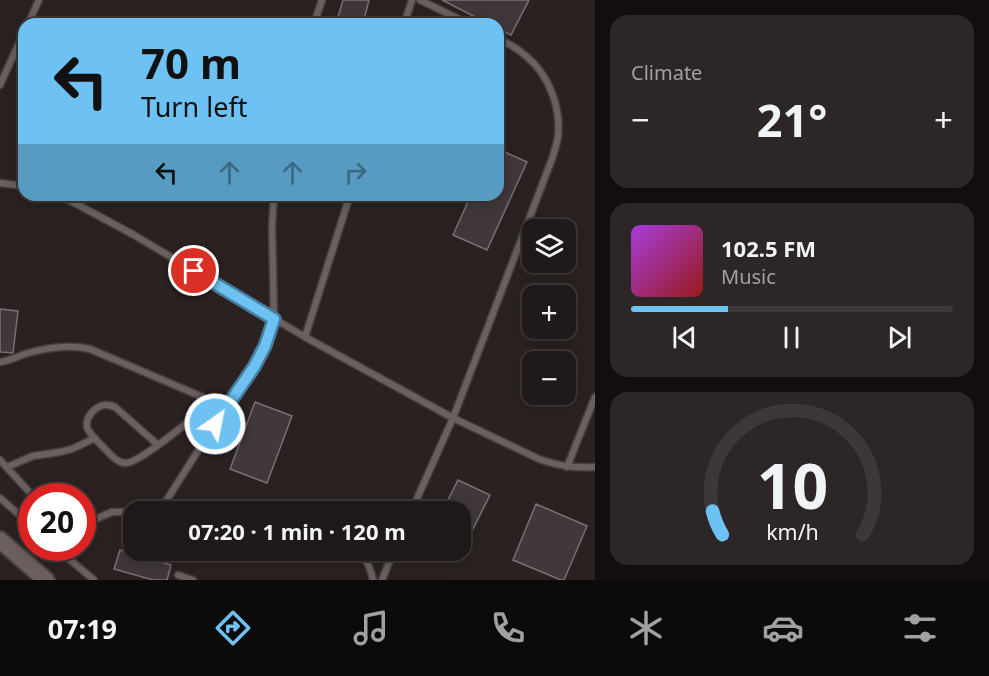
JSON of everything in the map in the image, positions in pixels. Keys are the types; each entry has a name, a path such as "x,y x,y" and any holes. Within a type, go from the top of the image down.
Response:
{"street":[{"path":"0,540 46,580"}],"lane":[{"path":"31,18 39,0"},
{"path":"316,18 322,0"},
{"path":"406,18 412,0"},
{"path":"420,0 457,18"},
{"path":"416,501 453,418 552,159 558,137 558,114 552,92 542,72 526,56 504,43"},
{"path":"0,85 18,45"},
{"path":"0,183 18,185"},
{"path":"71,201 134,235 305,337 453,418 539,459 567,467 594,467"},
{"path":"166,501 254,367 265,346 274,319 274,201"},
{"path":"305,337 348,201"},
{"path":"0,362 38,350 64,345 78,346 226,407"},
{"path":"567,467 594,397"},
{"path":"158,445 115,407 99,406 88,417 86,424 88,431 117,461 124,464 131,463 158,445 213,401"},
{"path":"7,467 33,456 72,449 95,438"},
{"path":"0,459 21,483"},
{"path":"0,498 18,514"},
{"path":"96,519 111,512 123,512"},
{"path":"71,561 94,580"},
{"path":"367,561 374,580"},
{"path":"382,580 390,561"},
{"path":"178,575 193,580"}],"building":[{"path":"343,0 369,0 364,18 338,18"},
{"path":"442,0 529,0 511,35 504,32 504,18 477,18"},
{"path":"504,152 527,162 487,250 453,235 468,201 504,201"},
{"path":"0,309 18,311 13,353 0,352"},
{"path":"255,402 292,416 267,483 230,469"},
{"path":"458,480 490,495 471,533 471,501 448,501"},
{"path":"536,504 587,526 564,580 513,560"},
{"path":"120,550 123,551 123,561 157,561 171,565 167,580 153,580 114,569"}],"route":[{"path":"194,271 274,319 265,346 254,367 215,424"}]}
